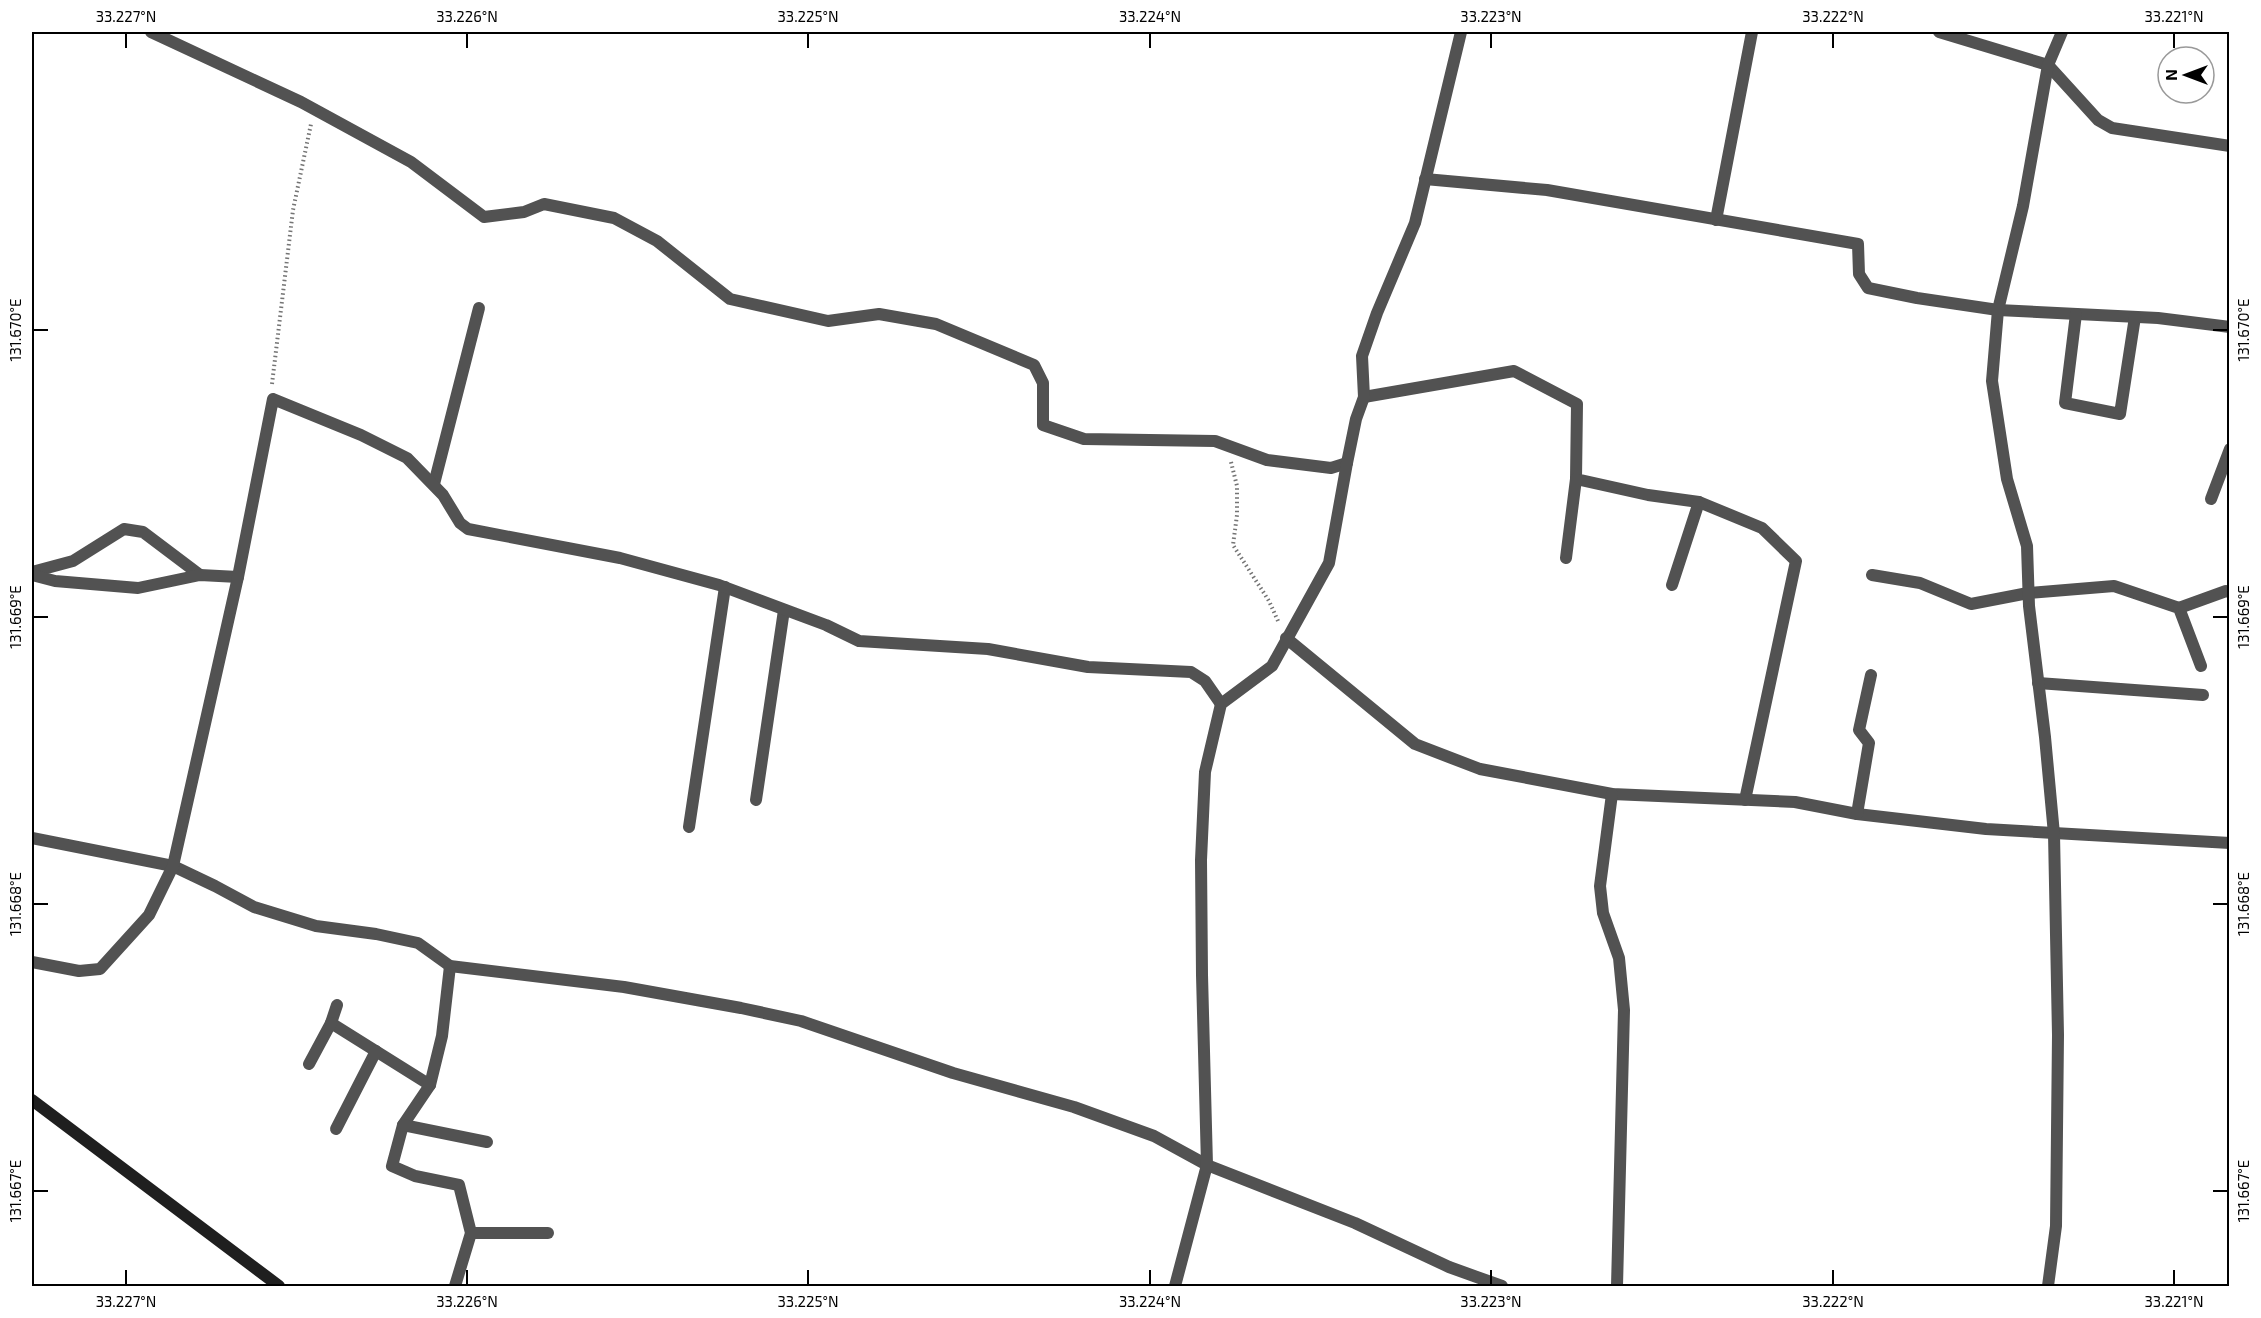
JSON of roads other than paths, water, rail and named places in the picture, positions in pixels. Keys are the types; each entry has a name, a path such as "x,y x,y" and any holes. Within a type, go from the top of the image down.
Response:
{"street":[{"path":"150,32 315,110 411,162 484,217 524,212 544,204 614,218 657,241 730,299 828,321 879,314 936,324 1034,365 1043,383 1043,425 1084,439 1215,441 1267,460 1331,468 1347,464"},
{"path":"1175,1287 1207,1165 1201,860 1205,772 1221,704 1272,666 1329,563 1347,464 1364,397 1362,356 1377,313 1415,223 1461,32"},
{"path":"1716,220 1752,32"},
{"path":"1938,32 2048,65 2098,120 2112,128 2229,146"},
{"path":"2048,1287 2056,1226 2058,1035 2054,834 2028,593 2027,546 2007,479 1992,381 1998,310 2023,206 2048,65 2062,32"},
{"path":"1425,179 1547,190 1858,244 1859,274 1868,288 1917,298 1998,310 2134,317 2229,327"},
{"path":"434,484 479,308"},
{"path":"2076,314 2065,403 2120,414 2134,317"},
{"path":"1364,397 1514,371 1577,404 1576,479 1566,558"},
{"path":"32,962 79,971 100,969 149,915 173,866 238,577 273,399 361,435 407,458 434,484 460,523 468,529 620,558 725,587 826,625 859,640 988,649 1088,667 1191,672 1205,681 1221,704"},
{"path":"2211,499 2229,449"},
{"path":"1576,479 1648,495 1699,502 1762,528 1797,561 1745,800"},
{"path":"1672,585 1699,502"},
{"path":"32,574 73,561 124,529 143,532 200,574"},
{"path":"32,574 55,581 138,588 200,574 238,577"},
{"path":"1872,575 1920,584 1971,604 2028,593 2114,586 2179,608 2226,591 2229,592"},
{"path":"689,827 725,587"},
{"path":"2179,608 2201,666"},
{"path":"756,800 784,610"},
{"path":"1286,638 1415,744 1480,769 1612,794 1796,802 1857,814 1986,829 2229,843"},
{"path":"1857,814 1869,743 1859,730 1871,675"},
{"path":"2038,683 2204,694"},
{"path":"1612,794 1600,886 1603,914 1619,958 1624,1010 1617,1287"},
{"path":"32,838 173,866 254,907 316,926 376,934 418,943 450,966 624,987 801,1021 953,1073 1094,1114 1154,1136 1207,1165 1344,1218 1449,1267 1502,1287"},
{"path":"450,966 442,1036 430,1085 404,1125 392,1166 415,1176 459,1185 471,1233 455,1287"},
{"path":"309,1064 331,1023 337,1005"},
{"path":"331,1023 430,1085"},
{"path":"336,1129 376,1051"},
{"path":"32,1100 279,1287"},
{"path":"404,1125 487,1142"},
{"path":"471,1233 548,1233"}]}
